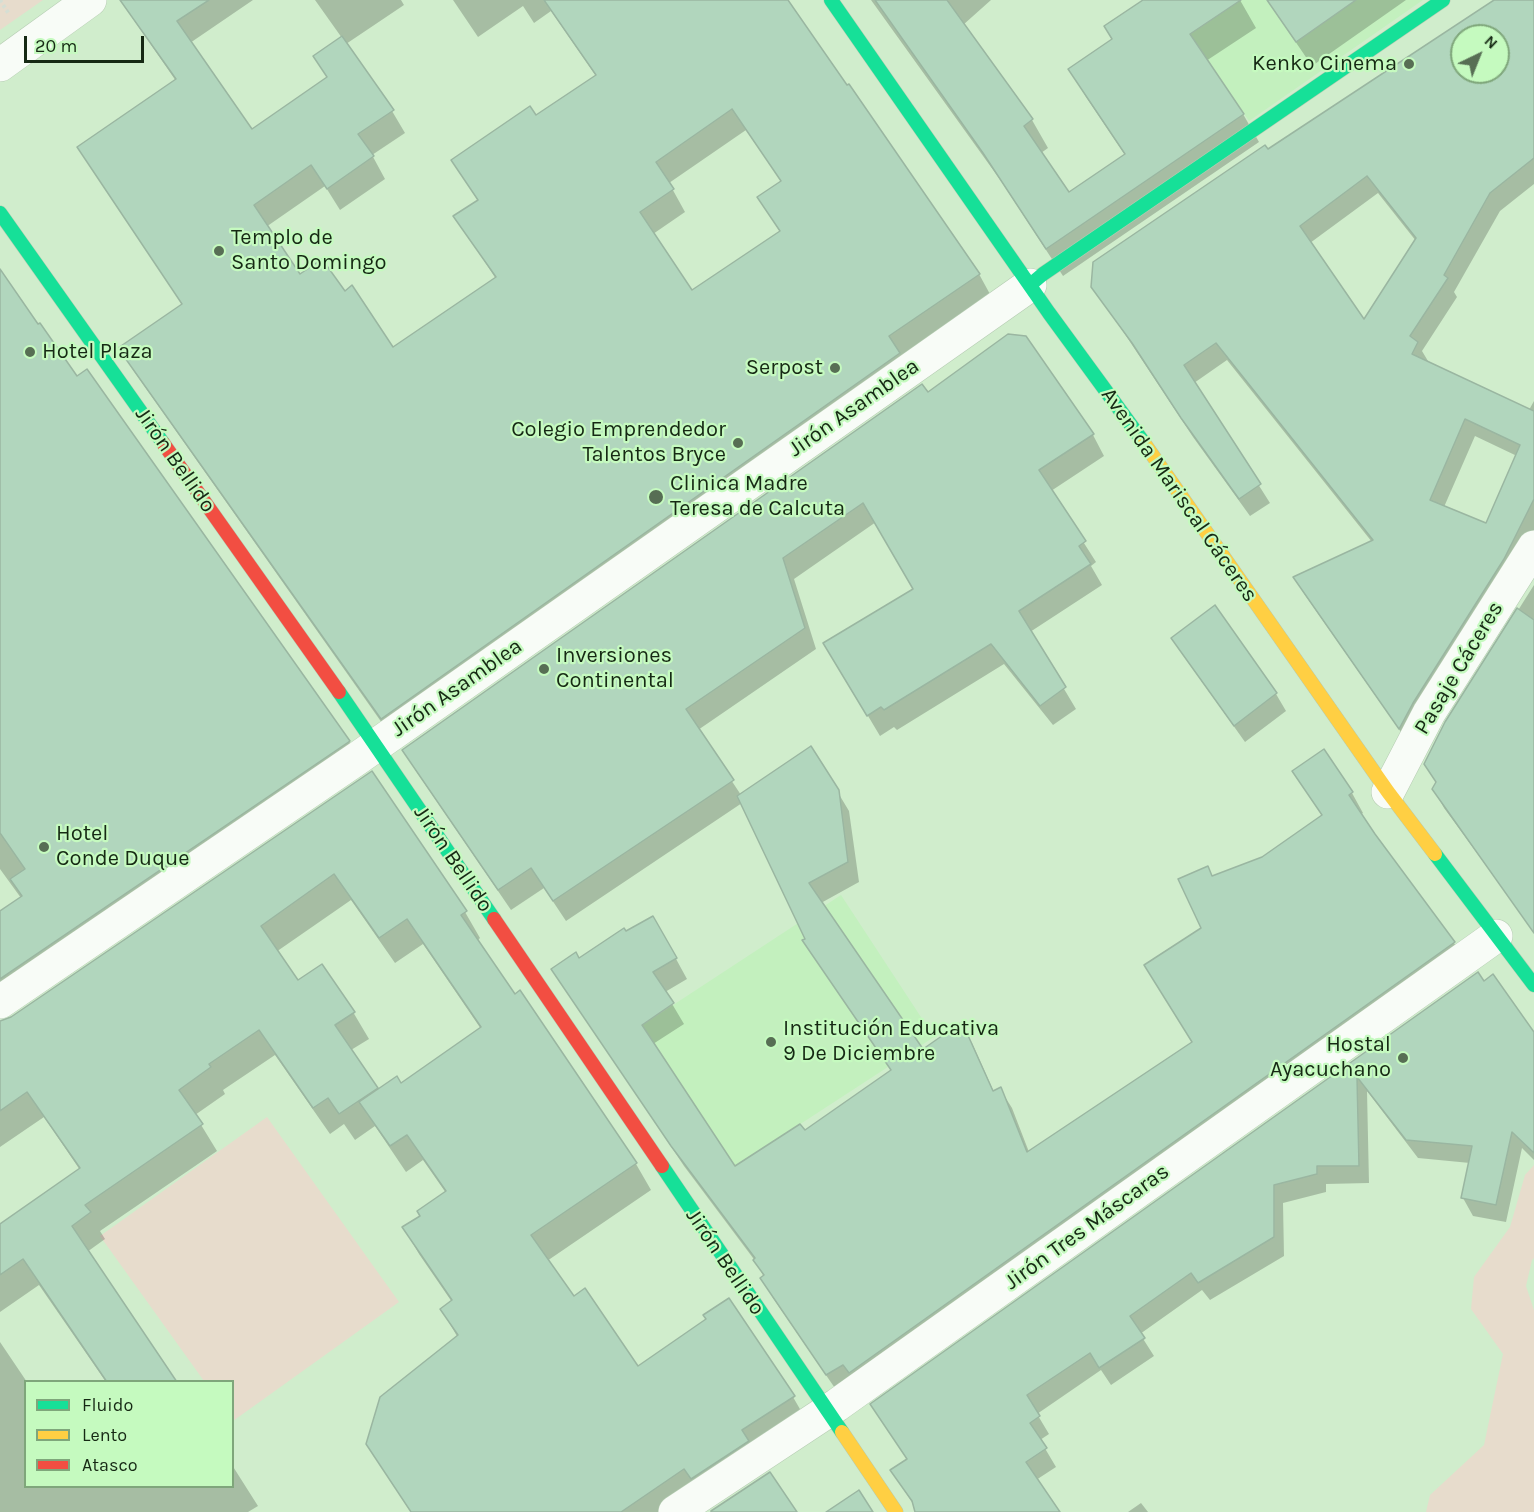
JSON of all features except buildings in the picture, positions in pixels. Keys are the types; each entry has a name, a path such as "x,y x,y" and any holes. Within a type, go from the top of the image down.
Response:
{"street":[{"path":"0,65 90,0"},
{"name":"Avenida Mariscal Cáceres","path":"831,0 1030,285 1185,500 1388,792 1534,985"},
{"name":"Jirón Asamblea","path":"0,1002 375,745 1030,285 1052,267 1443,0"},
{"name":"Jirón Bellido","path":"0,213 375,745 896,1512"},
{"name":"Pasaje Cáceres","path":"1388,792 1430,713 1534,547"},
{"name":"Jirón Tres Máscaras","path":"675,1512 826,1412 1496,936"}],"shaded area":[{"path":"0,0 43,0 0,30"},
{"path":"1166,0 1423,0 1249,121"},
{"name":"Institución Educativa 9 De Diciembre","path":"841,895 934,1037 702,1188 609,1047"},
{"path":"267,1117 399,1302 234,1420 234,1380 203,1380 100,1236"},
{"path":"1534,1165 1534,1258 1526,1286 1534,1310 1534,1512 1426,1512 1430,1495 1484,1445 1503,1354 1471,1309 1474,1277 1510,1227 1525,1175"}],"traffic: fast":[{"path":"831,0 1049,313 1144,443"},
{"path":"1030,285 1443,0"},
{"path":"0,213 163,443"},
{"path":"339,692 494,919"},
{"path":"1435,854 1534,985"},
{"path":"662,1166 842,1432"}],"traffic: slow":[{"path":"1144,443 1388,792 1435,854"},
{"path":"842,1432 896,1512"}],"traffic: jam":[{"path":"163,443 339,692"},
{"path":"494,919 662,1166"}],"place":[{"name":"Kenko Cinema","path":"1409,64"},
{"name":"Templo de Santo Domingo","path":"219,251"},
{"name":"Hotel Plaza","path":"30,352"},
{"name":"Serpost","path":"835,368"},
{"name":"Colegio Emprendedor Talentos Bryce","path":"738,443"},
{"name":"Clinica Madre Teresa de Calcuta","path":"656,497"},
{"name":"Inversiones Continental","path":"544,669"},
{"name":"Hotel Conde Duque","path":"44,847"},
{"name":"Institución Educativa 9 De Diciembre","path":"771,1042"},
{"name":"Hostal Ayacuchano","path":"1403,1058"}]}
